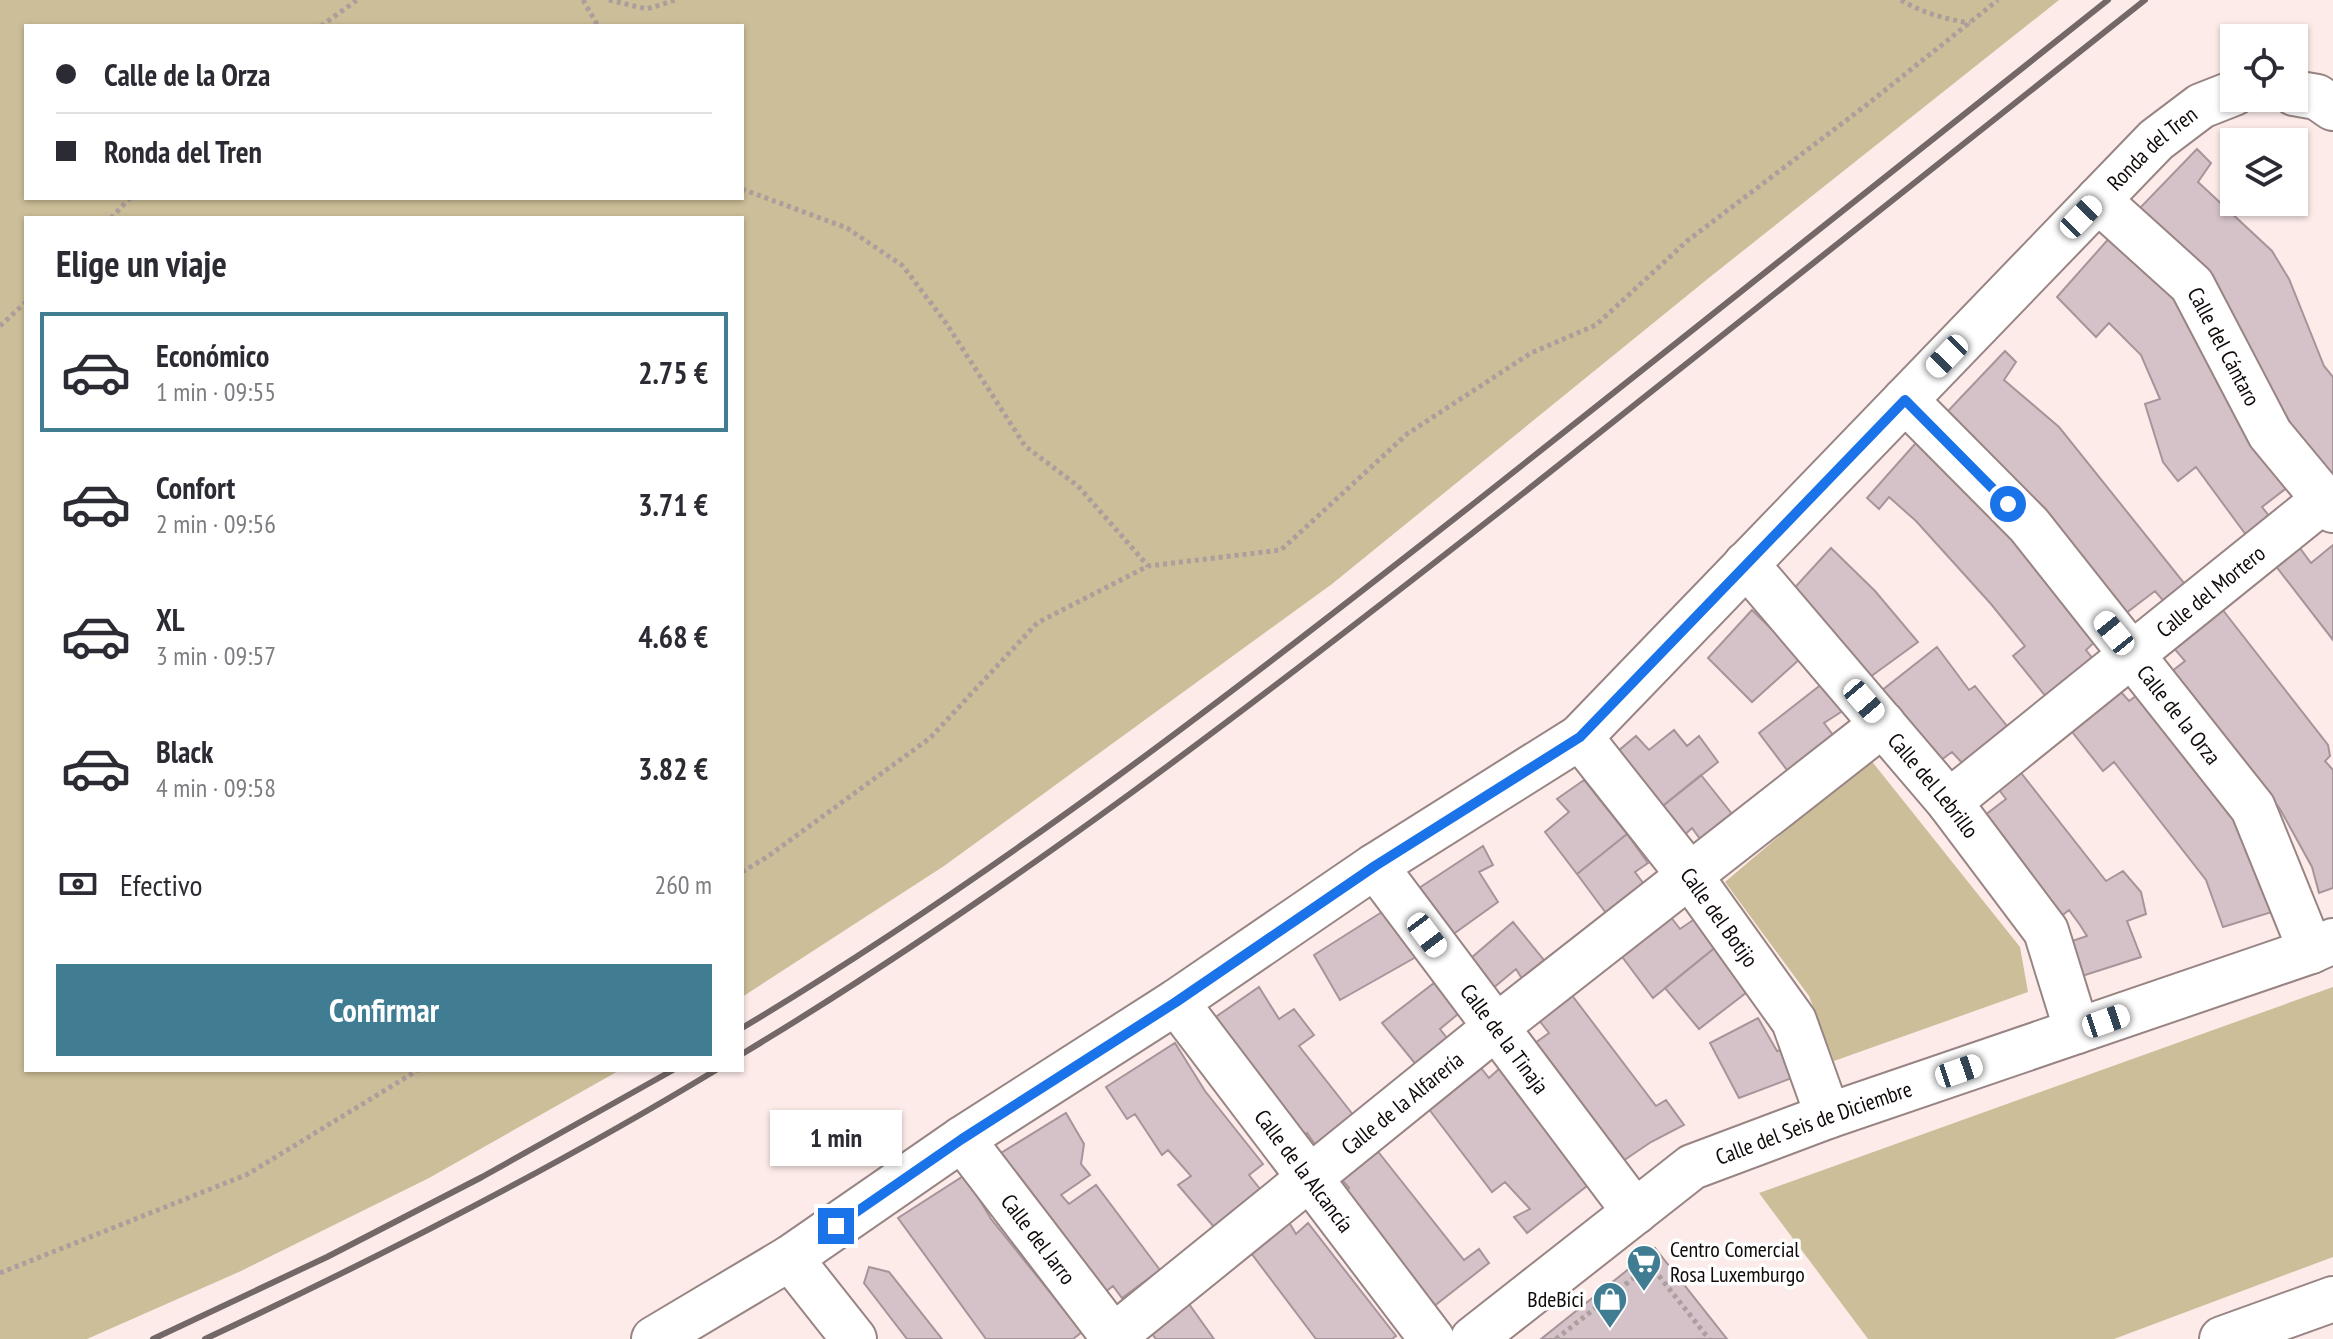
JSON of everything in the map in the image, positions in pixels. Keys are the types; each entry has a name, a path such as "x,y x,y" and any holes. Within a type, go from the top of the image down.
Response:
{"street":[{"path":"2308,95 2317,97 2333,108"},
{"name":"Ronda del Tren","path":"654,1339 790,1258 962,1139 1176,1002 1375,866 1580,737 2156,140 2201,106 2220,99"},
{"name":"Calle del Cántaro","path":"2098,200 2192,285 2270,434 2329,505"},
{"name":"Calle de la Orza","path":"1905,400 2029,525 2253,808 2322,946"},
{"name":"Calle del Mortero","path":"1949,802 2131,655 2329,505"},
{"name":"Calle del Lebrillo","path":"1746,564 1949,802 2046,931 2077,1031"},
{"name":"Calle de la Alfarería","path":"1114,1338 1496,1027 1883,724"},
{"name":"Calle del Botijo","path":"1580,737 1690,876 1794,1021 1828,1116"},
{"name":"Calle de la Tinaja","path":"1375,866 1496,1027 1627,1218"},
{"name":"Calle del Seis de Diciembre","path":"1473,1339 1692,1167 1828,1116 2322,946"},
{"name":"Calle de la Alcancía","path":"1176,1002 1432,1339"},
{"name":"Calle del Jarro","path":"962,1139 1114,1338"},
{"path":"790,1258 854,1339"},
{"path":"2222,1339 2331,1304"}],"path":[{"path":"324,24 357,0"},
{"path":"583,0 597,24"},
{"path":"609,0 647,9 675,0"},
{"path":"1901,0 1918,10 1970,23"},
{"path":"744,871 930,738 1037,623 1148,566 1281,550 1407,434 1531,353 1596,325 1687,241 1998,0"},
{"path":"744,190 847,228 903,266 946,323 1025,446 1078,486 1148,566"},
{"path":"113,216 128,200"},
{"path":"0,326 24,304"},
{"path":"0,1273 248,1174 415,1072"},
{"path":"1627,1218 1650,1265 1709,1339"},
{"path":"1556,1339 1650,1265"}],"shaded area":[{"path":"0,0 2059,0 1710,277 1332,584 944,866 744,996 744,216 24,216 24,1072 616,1072 429,1178 241,1271 87,1339 0,1339"},
{"path":"1870,759 2020,947 2028,992 1834,1061 1809,996 1725,882"},
{"path":"2333,987 2333,1257 2114,1339 1868,1339 1759,1193"}],"building":[{"path":"2197,149 2211,163 2198,182 2220,203 2220,216 2234,216 2272,251 2289,279 2324,366 2333,377 2333,475 2330,477 2263,388 2137,211"},
{"path":"2112,235 2182,303 2293,483 2262,507 2274,522 2249,539 2196,467 2178,481 2163,462 2145,404 2160,399 2141,355 2109,323 2096,337 2057,297"},
{"path":"2005,351 2016,362 2004,380 2059,427 2188,588 2166,604 2155,591 2126,613 2049,514 1948,411"},
{"path":"1922,436 2099,638 2086,650 2097,664 2047,698 2013,656 2025,646 1991,604 1916,521 1889,497 1879,509 1867,498"},
{"path":"2333,545 2333,640 2275,565 2299,547 2311,563"},
{"path":"1831,548 1875,591 1918,642 1866,680 1788,595"},
{"path":"2222,609 2328,745 2330,756 2325,761 2333,770 2333,888 2319,893 2312,867 2280,809 2171,672 2185,661 2172,646"},
{"path":"1752,610 1801,658 1752,702 1708,658"},
{"path":"1937,647 1969,690 1975,686 2011,731 1964,765 1952,752 1933,766 1876,695"},
{"path":"1822,684 1844,710 1824,723 1836,739 1790,774 1759,733"},
{"path":"2120,691 2129,701 2143,691 2252,836 2285,908 2223,927 2206,880 2114,762 2103,771 2069,728"},
{"path":"1674,730 1687,746 1699,736 1718,762 1654,813 1611,757 1636,736 1649,750"},
{"path":"2018,769 2106,881 2123,871 2141,892 2146,914 2127,921 2141,957 2082,976 2069,942 2087,936 2080,925 2069,910 2054,922 1976,822 2006,799 1996,786"},
{"path":"1701,775 1736,819 1703,843 1692,828 1678,841 1654,813"},
{"path":"1584,780 1627,834 1577,874 1545,832 1569,812 1557,799"},
{"path":"1627,834 1648,863 1635,872 1646,887 1609,917 1577,874"},
{"path":"1483,846 1493,865 1479,872 1498,902 1445,940 1413,892"},
{"path":"1385,910 1416,957 1340,1000 1314,955"},
{"path":"1670,916 1680,929 1696,918 1717,946 1653,998 1620,954"},
{"path":"1513,922 1548,965 1524,982 1516,969 1486,994 1463,965"},
{"path":"1717,946 1751,989 1699,1029 1665,988"},
{"path":"1434,983 1458,1014 1440,1029 1450,1042 1418,1067 1382,1023"},
{"path":"1259,987 1279,1019 1294,1009 1314,1035 1299,1046 1354,1116 1316,1146 1307,1133 1293,1144 1204,1025"},
{"path":"1571,994 1656,1106 1666,1100 1684,1125 1620,1163 1528,1048 1549,1033 1538,1019"},
{"path":"1758,1018 1777,1051 1787,1048 1797,1076 1739,1098 1710,1043"},
{"path":"1175,1043 1205,1091 1263,1164 1249,1175 1260,1189 1214,1227 1178,1185 1191,1176 1168,1150 1162,1155 1135,1114 1127,1119 1106,1087"},
{"path":"1477,1063 1489,1078 1500,1068 1592,1182 1527,1233 1514,1217 1530,1209 1505,1182 1492,1192 1425,1104"},
{"path":"1066,1113 1084,1144 1081,1164 1090,1175 1061,1195 1069,1204 1096,1185 1160,1270 1122,1298 1113,1286 1099,1297 996,1156"},
{"path":"1372,1144 1464,1260 1479,1249 1489,1263 1424,1314 1334,1201 1349,1188 1336,1173"},
{"path":"965,1175 991,1219 1082,1332 1073,1339 986,1339 898,1218"},
{"path":"1287,1219 1296,1234 1308,1223 1396,1336 1392,1339 1316,1339 1248,1249"},
{"name":"Centro Comercial Rosa Luxemburgo","path":"1655,1248 1727,1339 1541,1339"},
{"path":"869,1267 889,1272 942,1339 907,1339 864,1283"},
{"path":"1184,1297 1214,1339 1156,1339 1145,1325"}],"railway":[{"path":"744,1027 934,906 1211,706 1482,497 2108,0"},
{"path":"744,1053 939,928 1224,724 1502,510 2145,0"},
{"path":"153,1339 327,1257 482,1177 669,1072"},
{"path":"205,1339 464,1211 591,1143 713,1072"}],"place":[{"name":"Centro Comercial Rosa Luxemburgo","path":"1644,1293"},
{"name":"BdeBici","path":"1610,1330"}],"route":[{"path":"836,1226 962,1139 1176,1002 1375,866 1580,737 1905,400 2008,504"}]}
